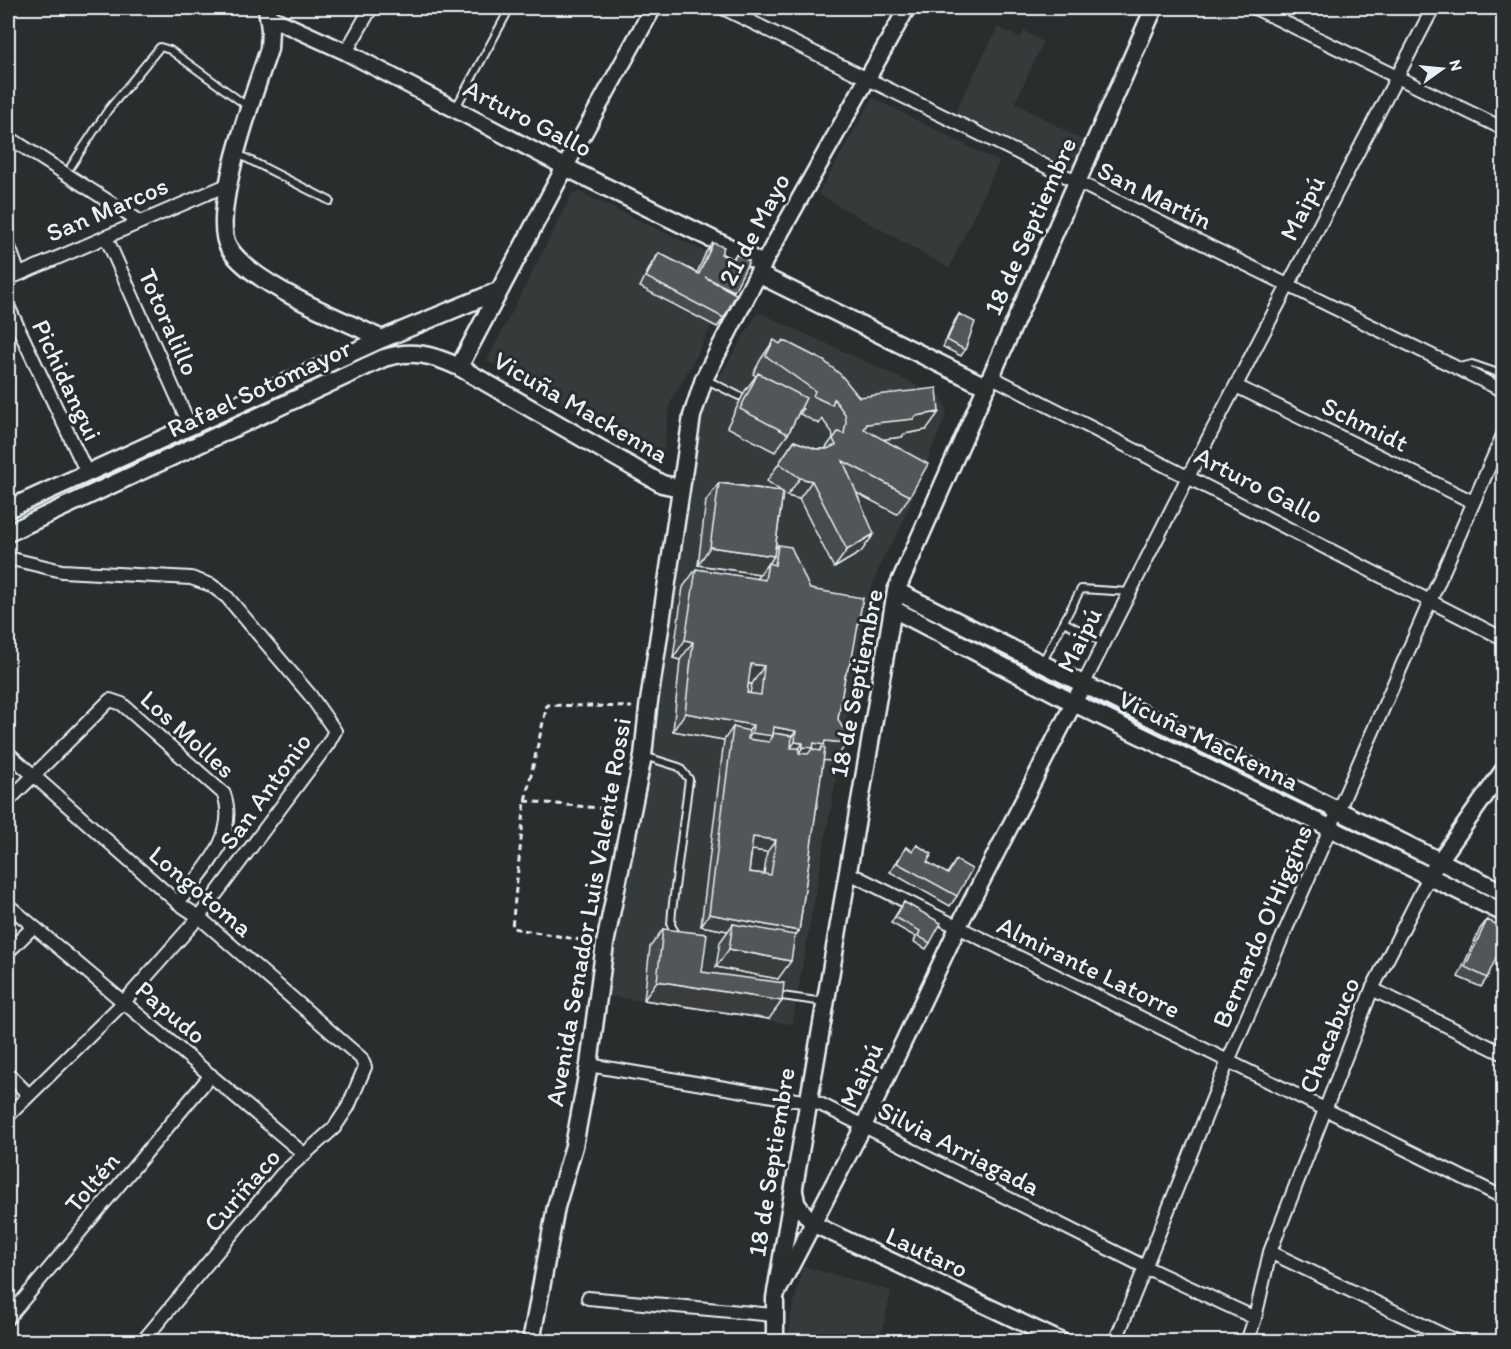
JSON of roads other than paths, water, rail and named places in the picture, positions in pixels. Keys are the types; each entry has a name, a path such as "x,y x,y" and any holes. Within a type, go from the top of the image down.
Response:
{"main road":[{"name":"18 de Septiembre","path":"775,1341 774,1307 793,1184 896,591 1154,8"},
{"path":"268,12 269,49 227,185 222,231 228,246 263,280 382,339 383,354 373,363"},
{"name":"Arturo Gallo","path":"565,167 760,269 989,382"},
{"path":"459,367 565,167"},
{"name":"21 de Mayo","path":"680,488 692,416 704,379 760,269"},
{"name":"Rafael Sotomayor","path":"8,509 382,339 498,291"},
{"name":"Rafael Sotomayor","path":"8,533 394,354 418,352 459,367"},
{"name":"Vicuña Mackenna","path":"459,367 662,484 680,488"},
{"name":"Avenida Senador Luis Valente Rossi","path":"531,1341 554,1217 574,1146 589,1065 605,944 644,756 648,708 680,488"},
{"name":"Vicuña Mackenna","path":"896,591 1503,893"},
{"name":"Vicuña Mackenna","path":"893,609 1074,703 1503,914"}],"street":[{"path":"346,52 371,8"},
{"path":"565,167 653,8"},
{"name":"San Martín","path":"723,8 1503,391"},
{"name":"21 de Mayo","path":"760,269 907,8"},
{"path":"1255,8 1503,129"},
{"name":"Maipú","path":"774,1307 958,927 1188,477 1433,8"},
{"name":"Arturo Gallo","path":"268,12 565,167"},
{"path":"8,137 141,222"},
{"name":"San Marcos","path":"13,276 227,185"},
{"name":"Totoralillo","path":"106,237 190,426"},
{"path":"8,244 13,276"},
{"name":"Pichidangui","path":"8,306 87,473"},
{"name":"Arturo Gallo","path":"989,382 1188,477 1503,639"},
{"name":"Schmidt","path":"1236,386 1473,502"},
{"name":"Bernardo O'Higgins","path":"1115,1341 1228,1061 1503,433"},
{"name":"San Antonio","path":"8,558 62,571 191,578 211,585 227,597 331,722 335,731 328,744 199,917 123,1002 8,1116"},
{"name":"Los Molles","path":"33,777 110,700 122,704 224,794 229,808"},
{"name":"Longotoma","path":"8,753 178,903 199,917 361,1058 364,1064"},
{"name":"Chacabuco","path":"1247,1341 1255,1318 1270,1252 1372,989 1429,877 1503,769"},
{"path":"8,801 33,777"},
{"name":"San Antonio","path":"178,903 225,836 229,808"},
{"name":"Almirante Latorre","path":"847,872 1503,1198"},
{"name":"Papudo","path":"8,905 32,928 304,1154"},
{"path":"8,952 32,928"},
{"path":"1372,989 1503,1054"},
{"name":"Curiñaco","path":"142,1341 281,1175 325,1138 338,1122 364,1073 364,1064"},
{"name":"Silvia Arriagada","path":"589,1065 820,1104 1145,1267 1255,1318"},
{"path":"8,1074 28,1094"},
{"name":"Toltén","path":"8,1318 211,1075"},
{"path":"793,1184 797,1204 813,1224"},
{"name":"Lautaro","path":"813,1224 1064,1341"},
{"path":"1270,1252 1458,1341"},
{"path":"588,1298 774,1307"}],"lane":[{"path":"455,109 510,8"},
{"path":"71,166 108,110 160,47 170,50 250,108"},
{"path":"238,153 330,201"},
{"path":"1456,368 1472,364 1503,375"},
{"path":"704,379 739,396"},
{"path":"1041,664 1081,589 1130,592"},
{"path":"1064,622 1104,644"},
{"path":"644,756 679,767 689,779 672,918 675,934 684,939"},
{"path":"771,995 824,1002"}]}
